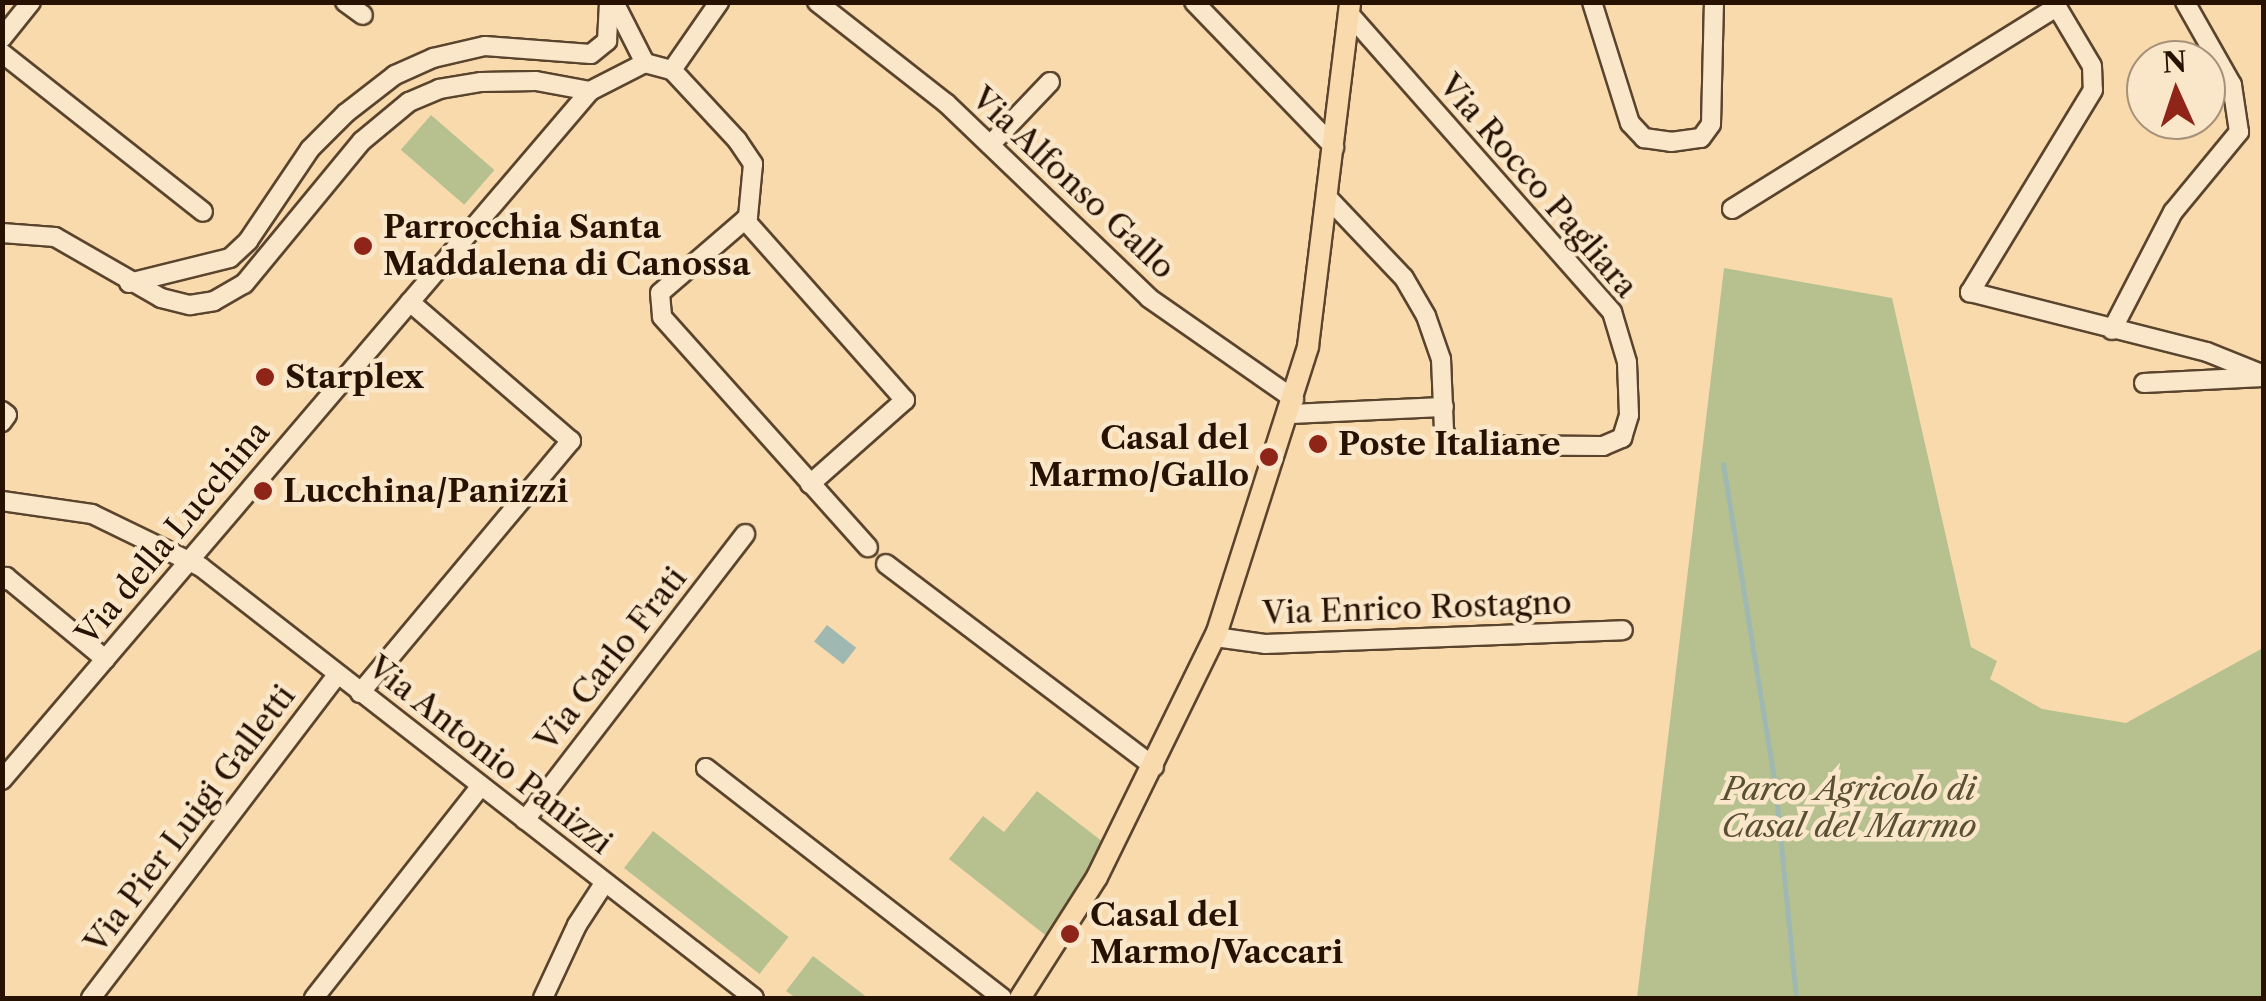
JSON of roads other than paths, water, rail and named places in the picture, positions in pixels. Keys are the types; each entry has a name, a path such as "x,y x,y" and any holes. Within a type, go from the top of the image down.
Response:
{"main road":[{"path":"1020,998 1097,877 1215,636 1291,407 1314,318 1349,8"}],"street":[{"path":"2,38 31,2"},
{"path":"345,2 363,15"},
{"path":"129,283 230,258 248,241 310,149 334,124 395,75 433,58 499,46 591,54 607,41 612,2"},
{"path":"612,2 645,64 672,70 752,161 746,220 660,294 665,322 868,547"},
{"path":"672,70 719,2"},
{"name":"Via Alfonso Gallo","path":"816,2 946,103 1148,298 1291,407"},
{"path":"1194,2 1334,147"},
{"path":"1592,2 1630,123 1639,135 1664,142 1697,140 1711,124 1714,2"},
{"path":"2112,330 2173,212 2240,132 2232,84 2185,2"},
{"path":"1732,209 2055,5 2092,66 2094,90 1971,284 1972,294 2208,352 2264,376"},
{"name":"Via Rocco Pagliara","path":"1328,198 1391,264 1418,300 1442,359 1445,436 1454,447 1609,446 1622,438 1628,423 1625,350 1612,312 1349,8"},
{"path":"2,53 204,212"},
{"path":"433,58 439,89"},
{"name":"Via della Lucchina","path":"2,780 590,91 645,64"},
{"path":"2,233 27,231 55,237 129,283 161,298 190,305 236,291 362,141 397,110 439,89 508,81 590,91"},
{"path":"990,145 1050,82"},
{"path":"746,220 905,400 810,484"},
{"path":"360,693 571,442 410,302"},
{"path":"2144,383 2264,376"},
{"path":"1291,407 1444,407"},
{"name":"Via Antonio Panizzi","path":"2,501 92,514 190,560 754,998"},
{"name":"Via Carlo Frati","path":"525,820 745,534"},
{"path":"886,564 1154,767"},
{"path":"2,581 6,577 105,659"},
{"name":"Via Enrico Rostagno","path":"1215,636 1265,644 1623,630"},
{"name":"Via Pier Luigi Galletti","path":"91,998 337,675"},
{"path":"706,768 1002,998"},
{"path":"314,998 480,788"},
{"path":"543,998 577,926 605,882"}],"water":[{"path":"827,625 856,648 843,664 814,642"}],"waterway":[{"path":"1723,464 1775,784 1796,998"}],"place":[{"name":"Parrocchia Santa Maddalena di Canossa","path":"363,246"},
{"name":"Starplex","path":"265,377"},
{"name":"Poste Italiane","path":"1318,444"},
{"name":"Casal del Marmo/Gallo","path":"1269,457"},
{"name":"Lucchina/Panizzi","path":"263,491"},
{"name":"Casal del Marmo/Vaccari","path":"1070,934"}],"park label":[{"name":"Parco Agricolo di Casal del Marmo","path":"1849,808"}]}
